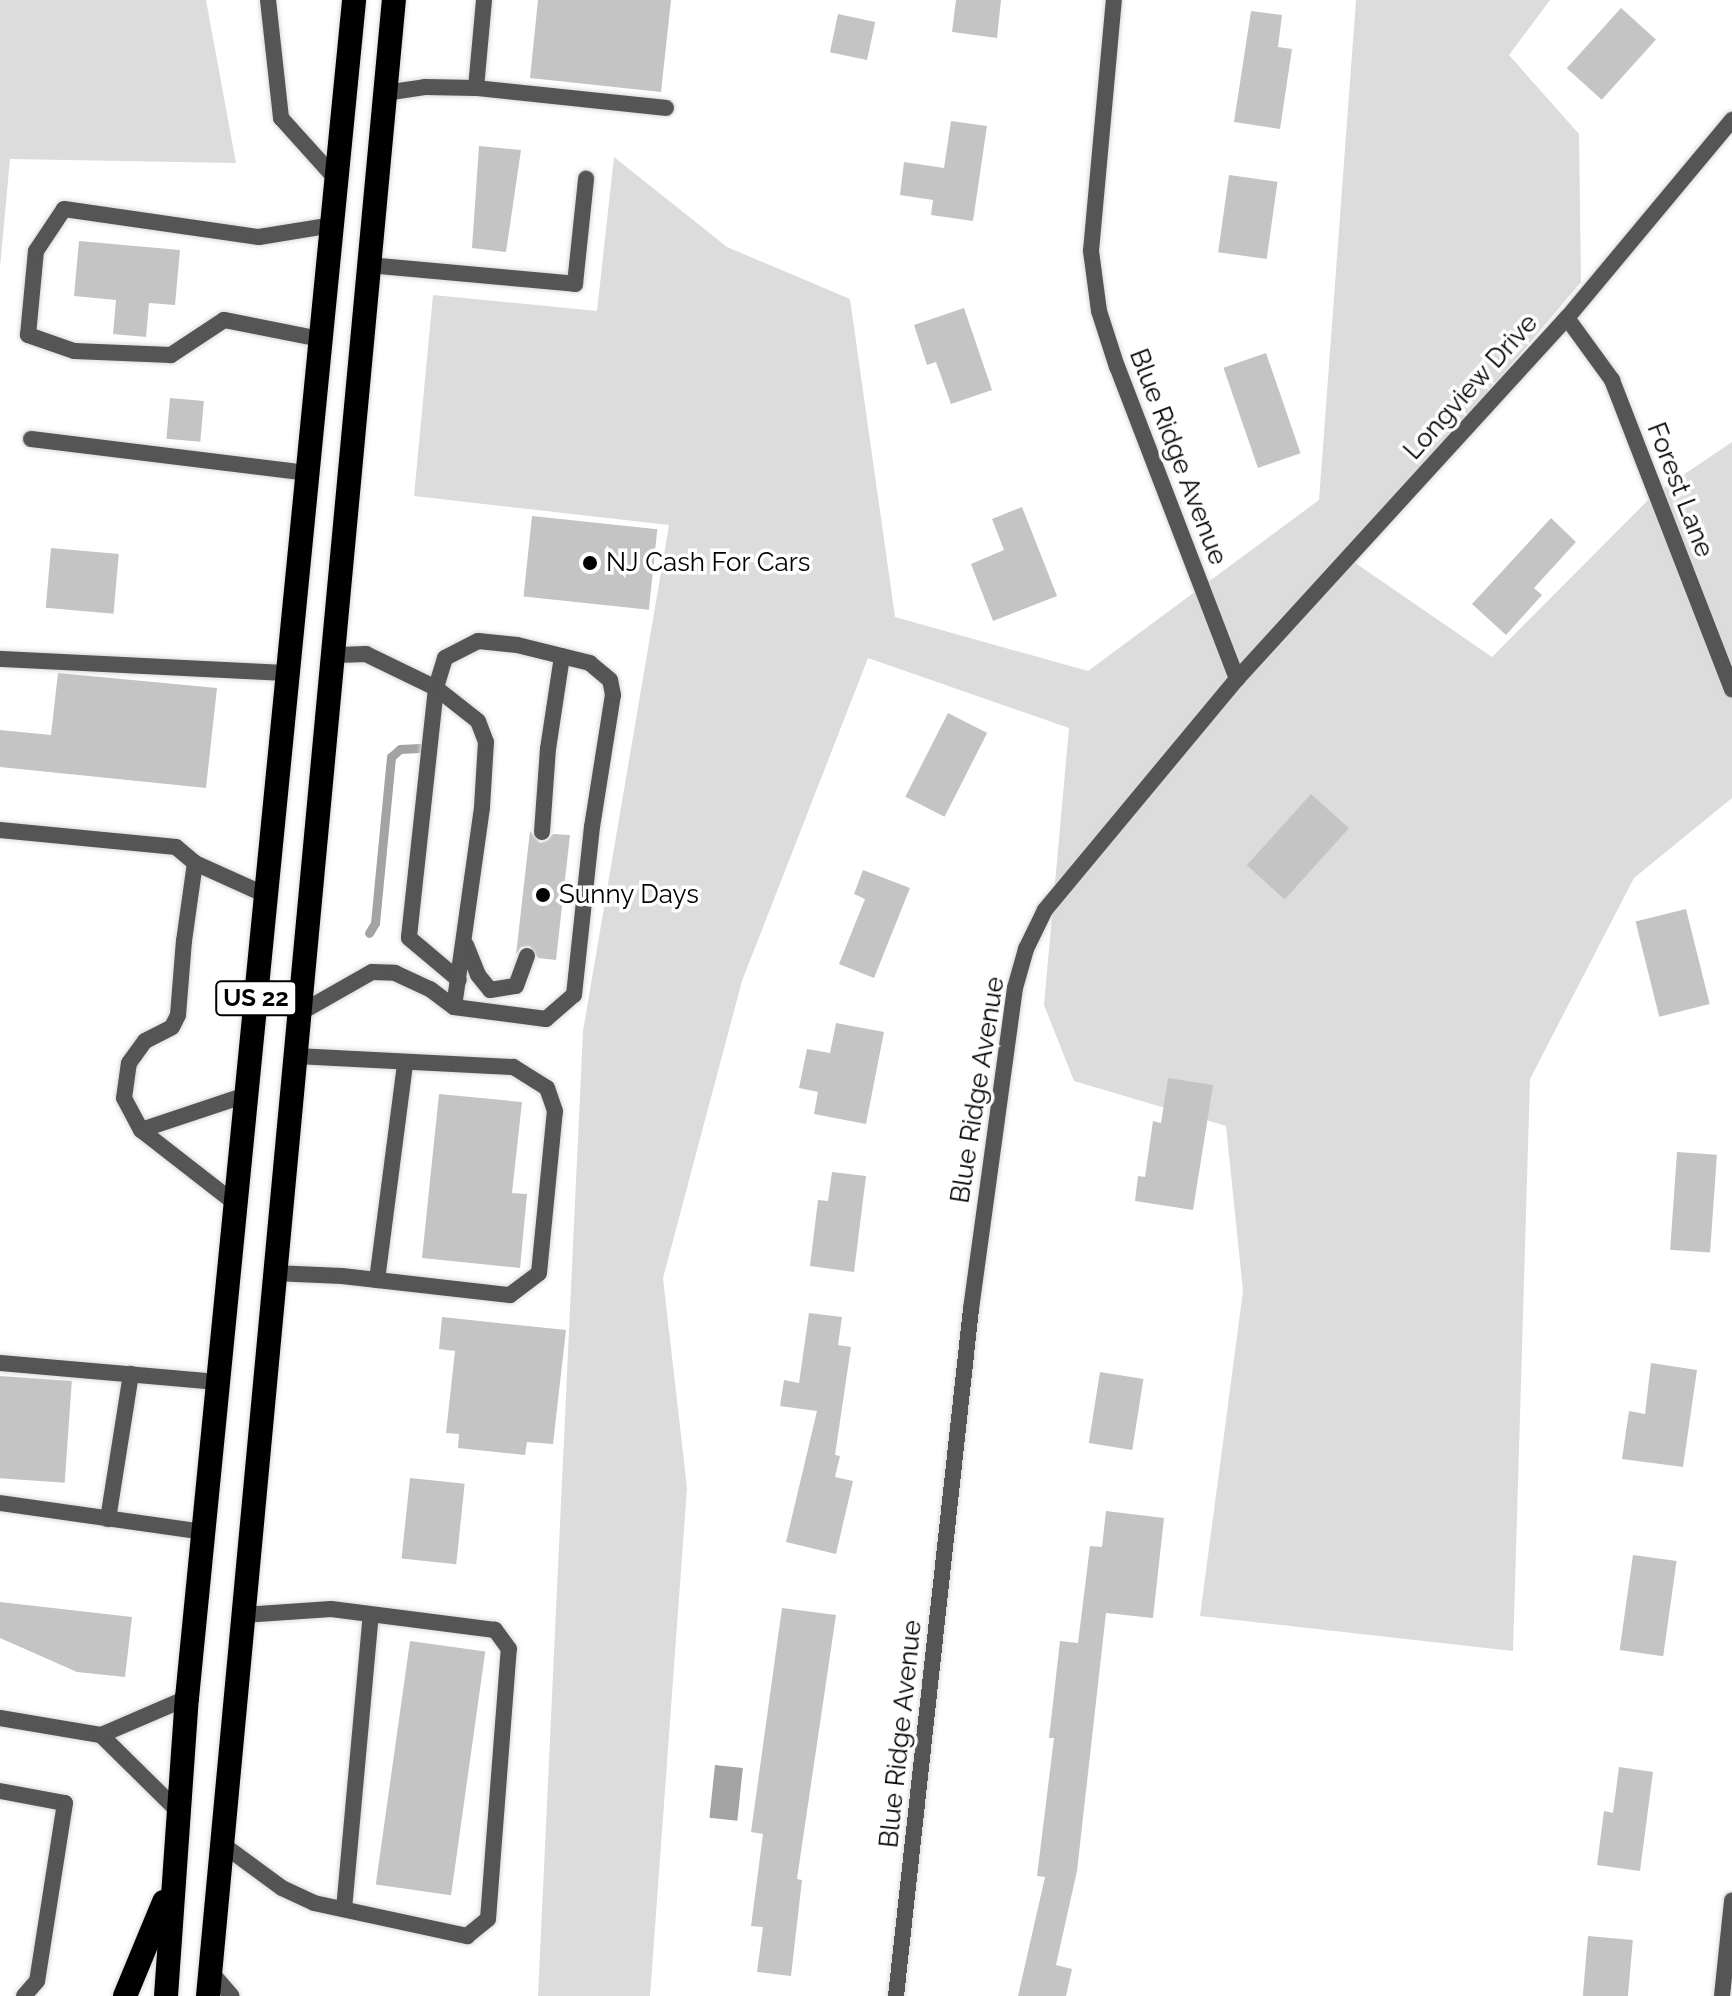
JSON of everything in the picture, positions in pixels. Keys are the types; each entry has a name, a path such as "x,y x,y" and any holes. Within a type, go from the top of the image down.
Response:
{"highway":[{"name":"US 22","path":"166,1996 187,1698 354,0"},
{"name":"US 22","path":"208,1996 394,0"},
{"path":"125,1996 174,1877"}],"street":[{"path":"268,0 281,118 336,179"},
{"path":"476,88 484,0"},
{"name":"Blue Ridge Avenue","path":"896,1996 971,1309 1015,988 1026,949 1045,910 1237,679 1117,367 1099,311 1091,251 1114,0"},
{"path":"385,93 425,87 476,88 666,108"},
{"name":"Longview Drive","path":"1237,679 1567,318 1732,120"},
{"path":"368,265 575,284 586,179"},
{"path":"320,339 224,320 171,355 74,351 28,335 36,251 64,209 259,237 332,225"},
{"name":"Forest Lane","path":"1567,318 1612,380 1732,690"},
{"path":"31,439 307,473"},
{"path":"298,1014 372,972 395,973 430,989 454,1007 546,1019 574,995 592,827 613,695 610,680 590,663 517,645 478,641 445,658 436,688 409,938 459,980"},
{"path":"331,655 366,654 436,688 478,721 486,742 465,943 454,1007"},
{"path":"542,832 547,765 562,656"},
{"path":"0,659 288,673"},
{"path":"0,830 176,847 195,863 266,895"},
{"path":"195,863 178,1015 172,1027 145,1041 129,1063 124,1098 141,1130 236,1204"},
{"path":"465,943 478,975 490,990 516,986 527,956"},
{"path":"274,1273 377,1280 510,1295 539,1273 555,1111 547,1088 513,1067 405,1064 294,1056"},
{"path":"377,1280 405,1064"},
{"path":"141,1130 246,1095"},
{"path":"0,1363 218,1382"},
{"path":"108,1519 131,1374"},
{"path":"0,1503 204,1532"},
{"path":"222,1844 282,1888 314,1903 467,1936 488,1919 509,1649 495,1630 331,1609 243,1615"},
{"path":"344,1909 371,1615"},
{"path":"0,1718 101,1735 187,1698"},
{"path":"101,1735 179,1812"},
{"path":"0,1791 65,1803 37,1981 24,1996"},
{"path":"1722,1996 1732,1901"},
{"path":"210,1971 232,1996"}],"shaded area":[{"path":"0,0 206,0 236,163 10,159 0,267"},
{"path":"1356,0 1550,0 1509,55 1579,134 1581,282 1348,558 1492,657 1652,496 1732,442 1732,798 1634,878 1530,1079 1513,1651 1200,1616 1243,1291 1226,1126 1074,1081 1044,1005 1069,728 868,658 742,981 663,1278 687,1488 650,1996 538,1996 583,1031 669,525 414,496 433,295 597,311 614,157 727,247 850,299 895,617 1088,671 1319,500"},
{"path":"715,1765 743,1768 737,1821 709,1818"}],"building":[{"path":"538,0 671,0 661,92 530,78"},
{"path":"956,0 1001,0 997,38 952,32"},
{"path":"1621,8 1656,39 1602,100 1567,68"},
{"path":"1251,11 1282,15 1278,47 1292,49 1280,129 1234,122"},
{"path":"838,14 875,22 867,60 830,52"},
{"path":"951,121 987,126 973,221 931,215 933,200 900,195 904,162 944,168"},
{"path":"479,146 521,150 506,252 472,248"},
{"path":"1229,175 1278,182 1267,259 1218,252"},
{"path":"79,241 180,250 175,305 149,303 146,337 113,334 116,300 74,296"},
{"path":"964,308 992,390 951,404 936,362 927,365 914,325"},
{"path":"1266,353 1301,453 1258,468 1223,368"},
{"path":"170,398 204,401 200,442 166,439"},
{"path":"1022,507 1057,596 993,621 971,564 1004,550 992,519"},
{"name":"NJ Cash For Cars","path":"532,516 657,529 649,610 524,597"},
{"path":"1551,518 1576,542 1534,588 1542,595 1506,635 1472,604"},
{"path":"51,548 119,554 114,614 46,608"},
{"path":"58,673 217,688 206,788 0,767 0,730 51,735"},
{"path":"948,713 987,733 945,817 905,797"},
{"path":"1311,794 1349,828 1285,899 1247,865"},
{"name":"Sunny Days","path":"530,831 540,843 553,834 570,835 556,960 538,958 530,946 521,947 516,955"},
{"path":"863,870 910,888 874,978 839,964 865,899 854,894"},
{"path":"1686,909 1710,1004 1659,1017 1636,922"},
{"path":"836,1023 884,1032 866,1124 814,1114 818,1092 799,1088 807,1049 830,1053"},
{"path":"1168,1078 1213,1085 1193,1210 1135,1201 1138,1176 1145,1177 1153,1121 1161,1123"},
{"path":"439,1094 522,1102 512,1193 527,1194 520,1268 422,1258"},
{"path":"1677,1152 1717,1155 1710,1253 1670,1250"},
{"path":"832,1172 866,1176 854,1272 810,1266 818,1200 828,1201"},
{"path":"809,1313 842,1317 838,1345 851,1347 835,1455 840,1456 835,1477 853,1481 836,1554 786,1542 817,1411 780,1406 784,1380 799,1383"},
{"path":"442,1317 566,1330 553,1444 527,1442 525,1455 458,1448 459,1434 446,1433 455,1351 439,1349"},
{"path":"1651,1363 1697,1370 1683,1467 1622,1459 1629,1411 1645,1414"},
{"path":"1100,1372 1143,1379 1132,1450 1089,1443"},
{"path":"0,1376 72,1381 65,1483 0,1478"},
{"path":"410,1478 465,1484 456,1564 402,1559"},
{"path":"1106,1511 1164,1518 1153,1618 1106,1613 1077,1871 1056,1965 1072,1969 1066,1996 1018,1996 1045,1877 1037,1876 1054,1738 1049,1738 1060,1641 1078,1643 1090,1546 1102,1547"},
{"path":"1633,1555 1677,1561 1663,1656 1620,1650"},
{"path":"0,1602 132,1617 125,1677 77,1672 0,1638"},
{"path":"782,1608 836,1615 797,1879 802,1880 791,1976 757,1972 763,1927 751,1926 763,1834 751,1832"},
{"path":"410,1641 485,1652 451,1895 376,1885"},
{"path":"1619,1767 1653,1772 1640,1871 1597,1865 1604,1811 1613,1813"},
{"path":"1588,1936 1633,1940 1628,1996 1583,1996"}],"waterway":[{"path":"369,933 375,923 391,757 400,749 420,748"}],"place":[{"name":"NJ Cash For Cars","path":"590,563"},
{"name":"Sunny Days","path":"543,895"}]}
